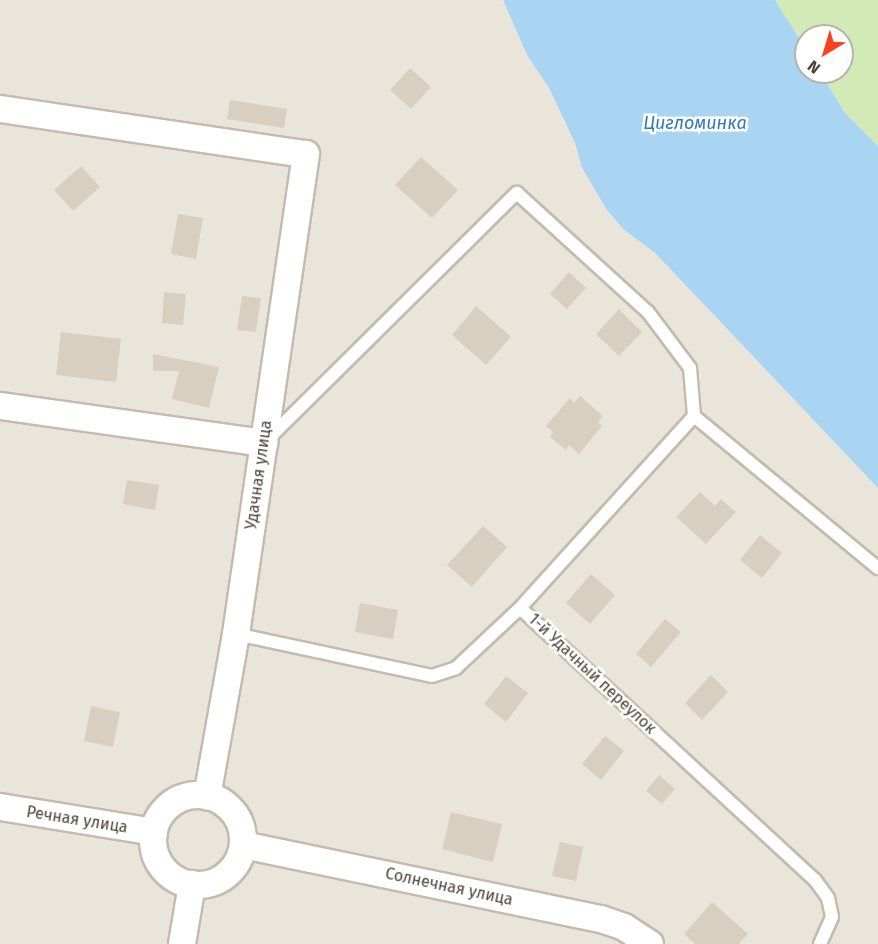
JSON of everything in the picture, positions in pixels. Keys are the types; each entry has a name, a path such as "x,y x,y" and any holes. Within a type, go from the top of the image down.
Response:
{"street":[{"name":"Удачная улица","path":"0,109 306,154 236,634 207,796"},
{"path":"0,406 264,442"},
{"path":"207,796 222,801 235,813 242,828 243,845 232,871 220,880 192,885 167,872 154,847 154,832 163,813 179,799 207,796"},
{"name":"Речная улица","path":"0,807 154,832"},
{"name":"Солнечная улица","path":"243,845 601,919 624,927 650,944"},
{"path":"182,944 192,885"}],"lane":[{"path":"264,442 517,193 648,312 690,368 694,416 878,568"},
{"path":"520,608 694,416"},
{"name":"1-й Удачный переулок","path":"236,634 432,675 456,668 520,608 815,880 828,898 832,917 820,944"}],"shaded area":[{"path":"0,0 503,0 527,55 549,88 575,143 582,168 607,210 623,229 655,253 878,488 878,944 0,944"}],"green space":[{"path":"775,0 878,0 878,146 845,113 827,84 854,84 854,24 794,24 794,30"}],"water":[{"name":"Цигломинка","path":"503,0 775,0 794,30 794,84 827,84 845,113 878,146 878,488 655,253 623,229 607,210 582,168 575,143 549,88 527,55"}],"building":[{"path":"410,68 431,87 411,109 390,90"},
{"path":"230,100 287,109 284,128 227,119"},
{"path":"421,157 458,190 432,218 395,185"},
{"path":"81,166 100,187 73,211 54,190"},
{"path":"178,214 203,218 196,259 171,254"},
{"path":"569,272 586,288 567,309 550,294"},
{"path":"164,292 186,294 183,325 162,323"},
{"path":"242,296 261,298 256,332 237,330"},
{"path":"476,306 511,337 486,365 452,335"},
{"path":"619,309 642,332 619,356 596,334"},
{"path":"61,332 121,339 116,382 56,375"},
{"path":"153,354 219,367 209,408 172,399 179,371 153,371"},
{"path":"580,396 603,416 598,422 602,426 579,454 569,445 566,450 550,437 553,432 546,426 570,398 574,403"},
{"path":"127,480 159,485 155,510 123,504"},
{"path":"700,492 715,506 721,499 736,512 706,544 676,517"},
{"path":"483,526 507,547 472,587 447,565"},
{"path":"760,535 782,553 762,578 740,560"},
{"path":"591,574 615,595 590,624 566,603"},
{"path":"360,603 398,610 393,639 355,632"},
{"path":"665,619 681,632 651,667 636,654"},
{"path":"711,675 728,692 702,720 685,703"},
{"path":"506,676 528,693 506,722 484,704"},
{"path":"91,706 120,712 113,747 84,741"},
{"path":"605,736 624,751 601,780 582,764"},
{"path":"659,775 675,789 662,804 646,791"},
{"path":"451,812 502,824 493,862 442,849"},
{"path":"560,842 583,847 576,881 552,876"},
{"path":"712,902 748,934 739,944 695,944 684,934"}]}
